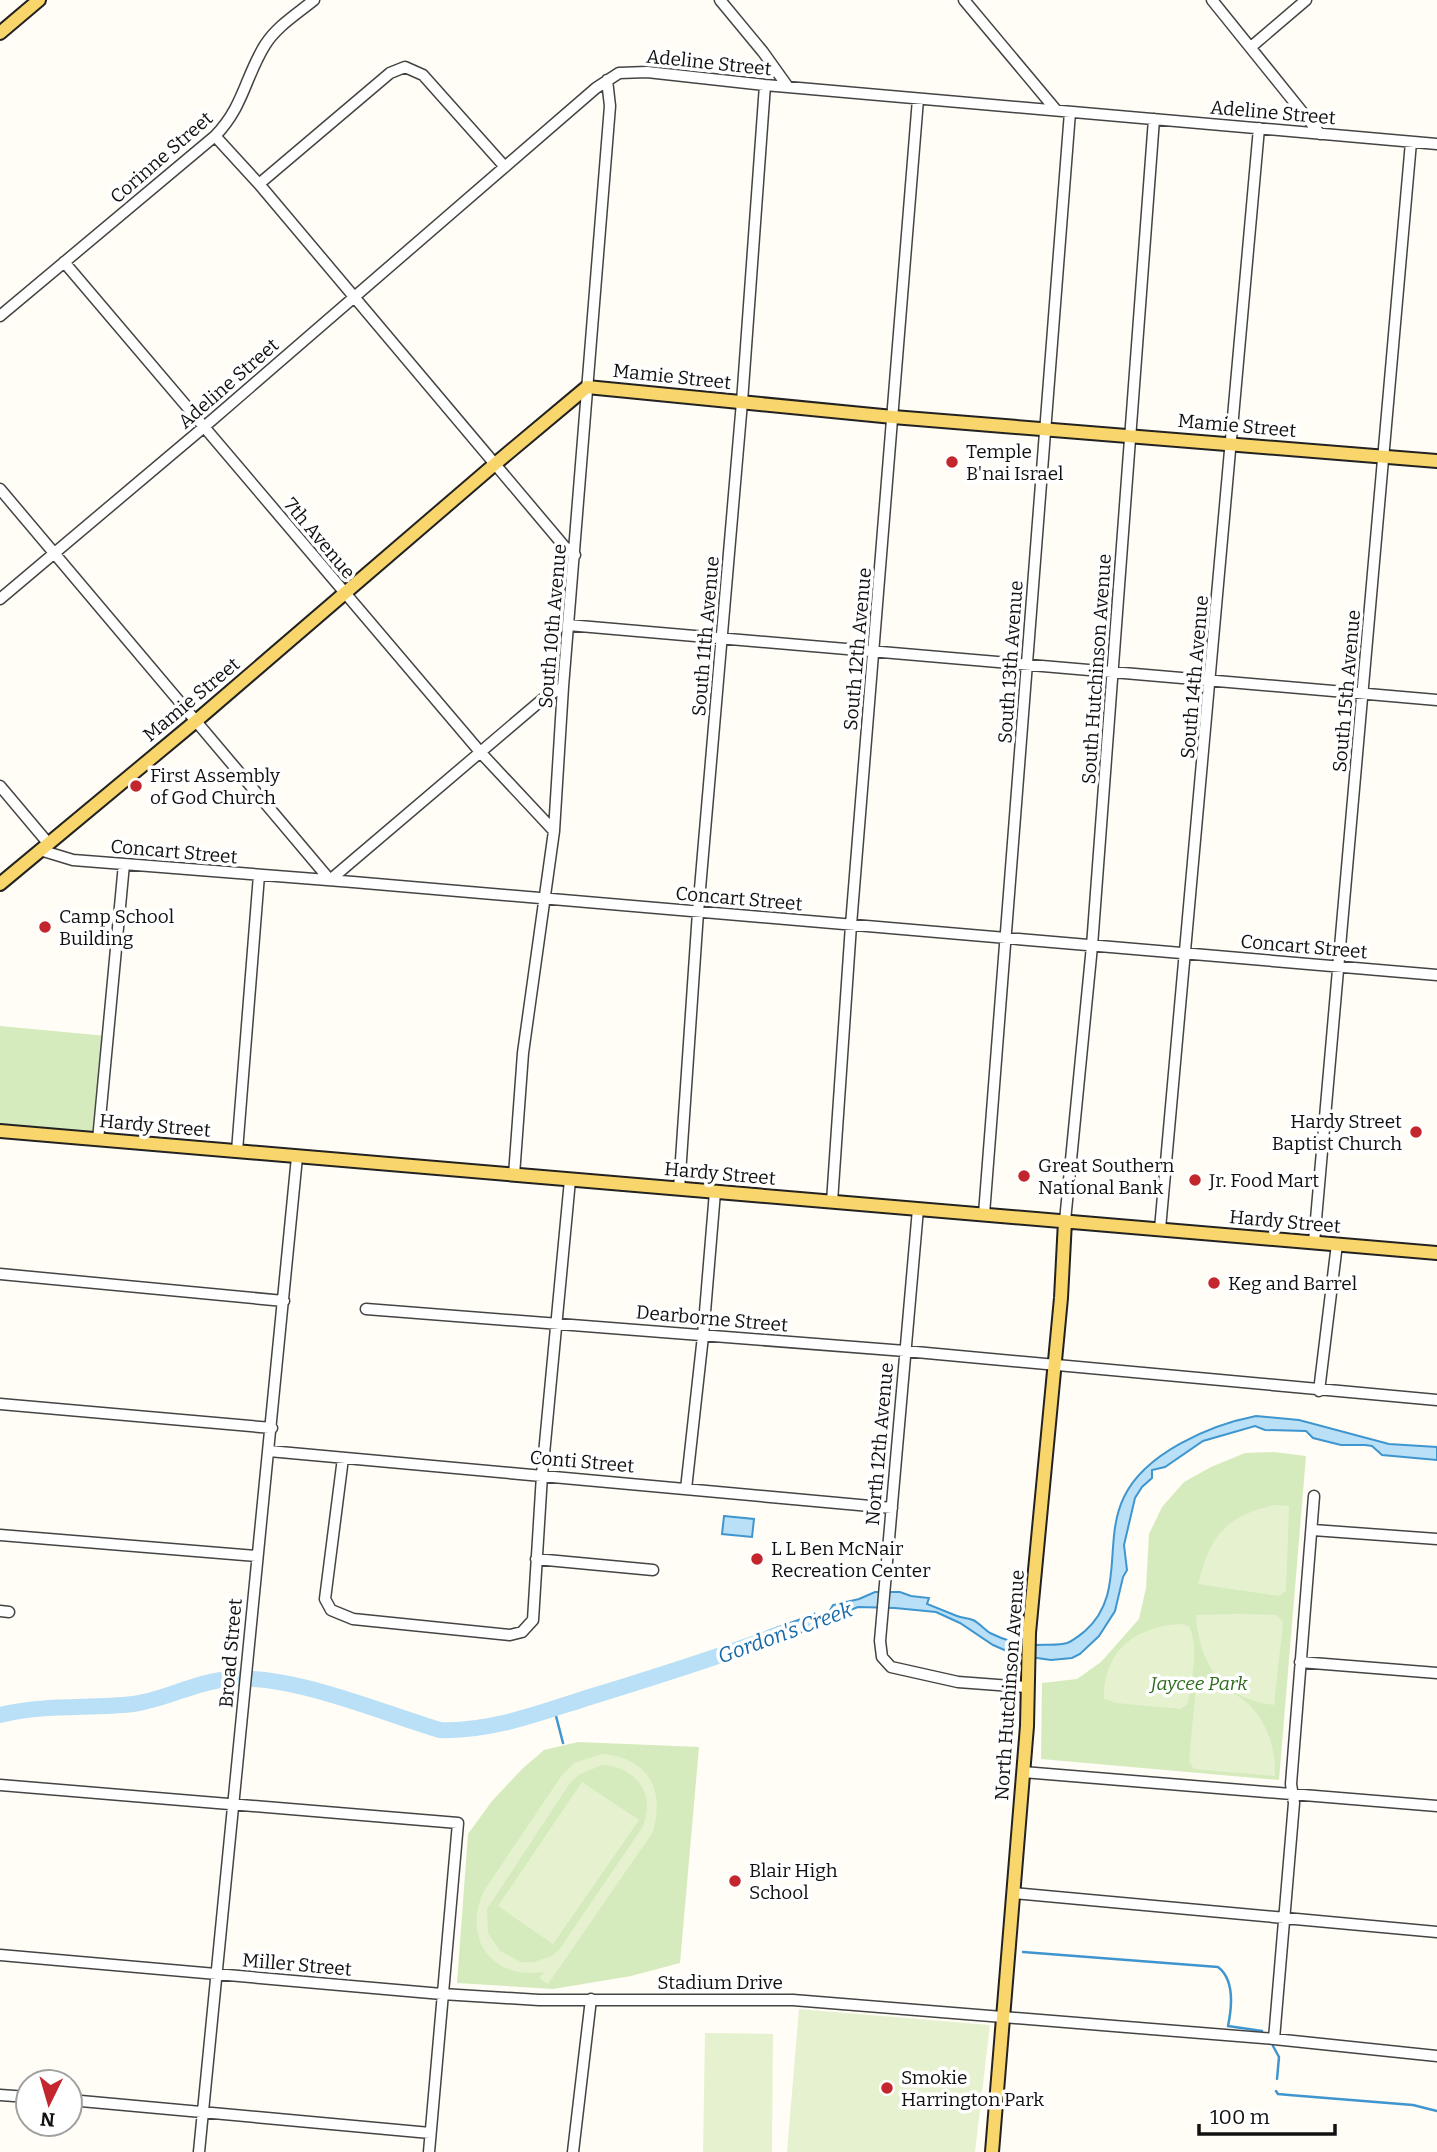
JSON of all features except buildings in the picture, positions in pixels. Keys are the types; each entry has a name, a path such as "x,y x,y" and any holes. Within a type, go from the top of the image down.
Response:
{"main road":[{"path":"1,31 39,0"},
{"name":"Mamie Street","path":"0,884 197,720 587,387 893,417 1437,461"},
{"name":"Hardy Street","path":"0,1132 1437,1253"},
{"name":"North Hutchinson Avenue","path":"992,2152 1027,1726 1029,1633 1055,1366 1065,1221"}],"street":[{"name":"Corinne Street","path":"0,316 215,135 234,113 270,38 314,0"},
{"path":"720,0 788,87"},
{"path":"964,0 1056,110"},
{"path":"1212,0 1320,134"},
{"path":"1251,47 1306,0"},
{"path":"259,184 390,73 405,67 423,75 505,167"},
{"name":"Adeline Street","path":"0,599 607,79 619,74 634,71 918,99 1437,144"},
{"name":"South 10th Avenue","path":"514,1175 524,1043 554,831 563,687 610,106 607,79"},
{"name":"South 11th Avenue","path":"680,1189 698,912 742,402 765,85"},
{"name":"South 12th Avenue","path":"832,1202 851,925 918,99"},
{"name":"South 13th Avenue","path":"984,1214 1070,112"},
{"name":"South Hutchinson Avenue","path":"1065,1221 1092,946 1154,119"},
{"name":"South 14th Avenue","path":"1160,1229 1259,128"},
{"path":"215,135 564,546 575,555"},
{"name":"South 15th Avenue","path":"1314,1242 1411,142"},
{"name":"7th Avenue","path":"64,262 481,753 554,831"},
{"path":"0,489 330,880 544,698 563,687"},
{"path":"568,625 1114,670 1437,700"},
{"path":"0,786 44,846"},
{"name":"Concart Street","path":"44,846 73,860 1437,975"},
{"path":"98,1140 124,864"},
{"path":"237,1152 259,875"},
{"name":"Broad Street","path":"199,2152 297,1157"},
{"path":"343,1458 325,1599 331,1610 353,1619 510,1635 522,1632 533,1620 542,1475 570,1180"},
{"path":"686,1489 715,1192"},
{"name":"North 12th Avenue","path":"918,1209 881,1624 882,1657 891,1667 958,1682 1026,1681"},
{"path":"1320,1391 1337,1244"},
{"path":"0,1274 284,1301"},
{"name":"Dearborne Street","path":"366,1309 905,1351 1437,1401"},
{"path":"0,1404 272,1428"},
{"name":"Conti Street","path":"269,1451 892,1508"},
{"path":"1274,2039 1294,1803 1291,1783 1314,1496"},
{"path":"1312,1530 1437,1539"},
{"path":"0,1535 257,1556"},
{"path":"536,1559 653,1570"},
{"path":"1300,1662 1437,1673"},
{"path":"1023,1772 1437,1806"},
{"path":"0,1785 458,1823 429,2152"},
{"path":"1013,1893 1437,1932"},
{"name":"Miller Street","path":"0,1955 442,1994 540,2000 591,1999"},
{"path":"573,2152 591,1999"},
{"name":"Stadium Drive","path":"591,1999 785,1999 1274,2039 1437,2056"},
{"path":"84,2102 430,2133"}],"green space":[{"path":"0,1026 107,1036 98,1140 0,1131"},
{"name":"Jaycee Park","path":"1274,1452 1306,1456 1279,1780 1041,1759 1042,1683 1077,1679 1101,1662 1139,1619 1146,1588 1149,1534 1162,1507 1184,1482 1211,1467 1245,1453"},
{"path":"1274,1505 1289,1506 1286,1591 1279,1596 1198,1584 1208,1553 1222,1531 1243,1516"},
{"path":"1196,1615 1277,1615 1283,1623 1274,1705 1240,1695 1227,1687 1208,1663 1202,1649"},
{"path":"1181,1624 1189,1626 1194,1644 1188,1704 1180,1709 1117,1703 1104,1699 1109,1667 1125,1644 1149,1630"},
{"path":"1196,1684 1230,1692 1254,1709 1270,1740 1275,1776 1194,1769 1189,1762"},
{"path":"578,1742 699,1747 680,1963 631,1976 553,1989 457,1983 468,1834 492,1801 544,1750"},
{"path":"602,1754 618,1757 642,1769 654,1789 656,1816 653,1832 548,1984 539,1978 544,1972 525,1973 509,1969 486,1952 479,1939 478,1908 484,1891 562,1775 574,1763","holes":["602,1765 625,1771 641,1785 647,1805 642,1828 559,1950 552,1956 534,1962 521,1962 500,1951 488,1933 487,1909 570,1783 580,1774"]},
{"path":"582,1782 639,1820 553,1944 498,1906"},
{"name":"Smokie Harrington Park","path":"799,2009 990,2025 975,2152 787,2152"},
{"path":"705,2033 773,2034 772,2152 703,2152"}],"water":[{"path":"1256,1416 1299,1420 1389,1444 1437,1447 1437,1460 1382,1455 1372,1446 1341,1445 1313,1438 1306,1431 1265,1430 1255,1426 1203,1441 1165,1467 1152,1470 1152,1478 1135,1498 1124,1545 1127,1570 1115,1611 1099,1636 1072,1658 1051,1660 1016,1655 936,1612 895,1608 858,1607 820,1622 813,1629 764,1640 766,1632 814,1614 813,1618 828,1614 833,1605 875,1592 900,1592 929,1598 927,1604 973,1620 990,1633 1012,1642 1030,1645 1069,1642 1085,1631 1098,1617 1105,1601 1110,1585 1118,1514 1134,1481 1163,1454 1181,1443 1219,1426"},
{"path":"724,1516 754,1519 752,1537 722,1534"}],"waterway":[{"name":"Gordon's Creek","path":"0,1715 33,1709 133,1704 210,1682 246,1679 302,1687 440,1730 459,1730 535,1715 783,1633"},
{"path":"550,1709 556,1716 563,1743"},
{"path":"1023,1952 1218,1967 1230,1986 1228,2026 1262,2031"},
{"path":"1273,2046 1279,2057 1277,2079"},
{"path":"1276,2091 1278,2094 1413,2105 1437,2111"}],"place":[{"name":"Temple B'nai Israel","path":"952,462"},
{"name":"First Assembly of God Church","path":"136,786"},
{"name":"Camp School Building","path":"45,927"},
{"name":"Hardy Street Baptist Church","path":"1416,1132"},
{"name":"Great Southern National Bank","path":"1024,1176"},
{"name":"Jr. Food Mart","path":"1195,1180"},
{"name":"Keg and Barrel","path":"1214,1283"},
{"name":"L L Ben McNair Recreation Center","path":"757,1559"},
{"name":"Blair High School","path":"735,1881"},
{"name":"Smokie Harrington Park","path":"887,2088"}]}
